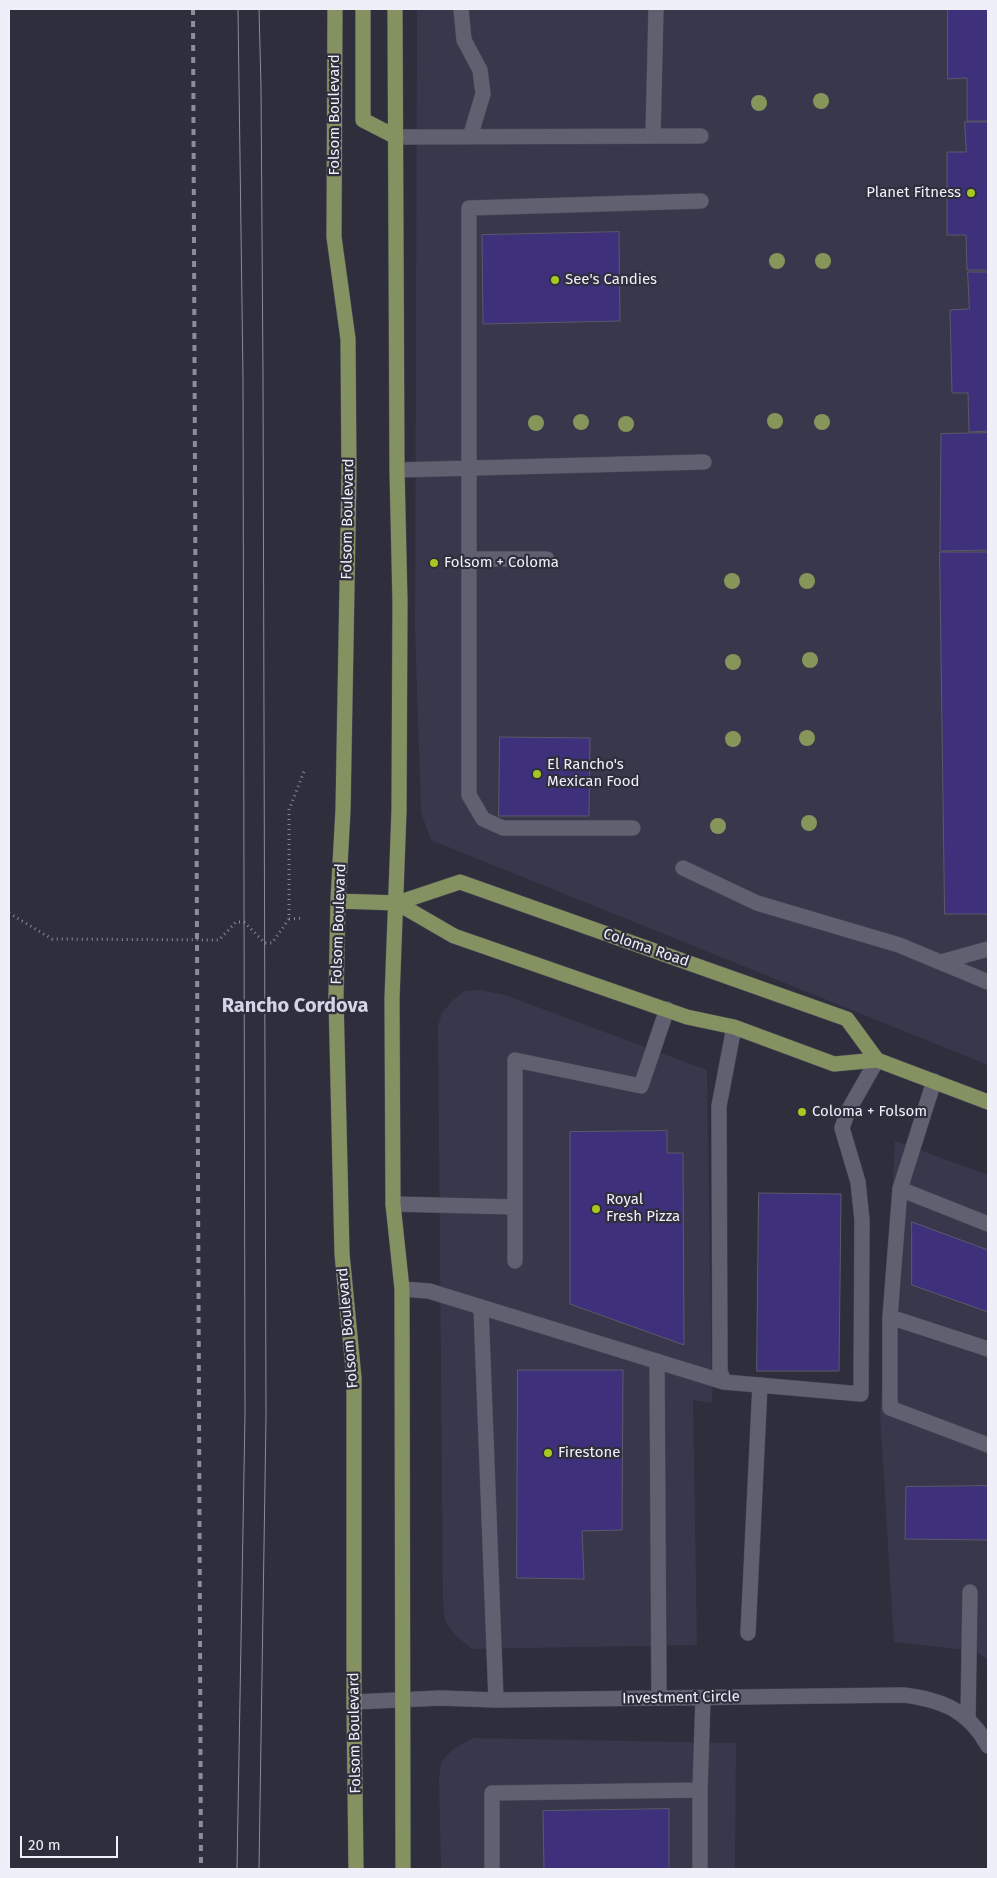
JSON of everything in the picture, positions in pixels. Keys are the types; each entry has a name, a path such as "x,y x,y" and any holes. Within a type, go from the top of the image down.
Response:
{"main road":[{"name":"Folsom Boulevard","path":"335,9 334,237 348,339 349,464 343,810 338,901 336,997 342,1254 354,1378 356,1869"},
{"path":"363,9 363,120 396,137"},
{"path":"395,9 397,470 400,612 399,811 392,999 393,1204 402,1289 403,1869"},
{"name":"Coloma Road","path":"338,901 397,904 460,882 847,1019 877,1060"},
{"name":"Coloma Road","path":"397,904 454,936 687,1017 734,1027 834,1064 877,1060 988,1102"}],"street":[{"path":"461,9 464,40 480,70 483,94 470,137"},
{"path":"653,136 655,10"},
{"path":"396,137 701,136"},
{"path":"633,828 503,828 483,819 469,795 469,208 701,201"},
{"path":"397,470 704,462"},
{"path":"468,559 547,559"},
{"path":"683,868 757,903 899,945 988,982"},
{"path":"941,962 988,949"},
{"path":"516,1262 515,1060 641,1086 667,1009"},
{"path":"724,1382 720,1371 719,1106 734,1027"},
{"path":"402,1289 429,1291 724,1382 861,1394 862,1220 858,1182 842,1128 848,1111 877,1060"},
{"path":"934,1081 900,1189 890,1317 890,1408 988,1445"},
{"path":"900,1189 988,1224"},
{"path":"393,1204 515,1207"},
{"path":"481,1307 496,1700"},
{"path":"890,1317 988,1349"},
{"path":"657,1362 659,1698"},
{"path":"748,1632 760,1386"},
{"path":"968,1719 970,1592"},
{"name":"Investment Circle","path":"354,1702 440,1698 496,1700 904,1695 927,1698 949,1706 968,1719 988,1746"},
{"path":"700,1869 703,1698"},
{"path":"492,1869 492,1793 700,1790"}],"path":[{"path":"9,913 52,939 219,940 236,922 244,922 265,943 272,942 290,919 289,810 305,769"},
{"path":"290,919 304,918"}],"shaded area":[{"path":"417,9 988,9 988,1065 431,840 421,812 415,628"},
{"path":"480,990 505,995 707,1070 712,1403 693,1400 697,1645 472,1649 455,1635 445,1621 443,1602 438,1026 442,1013 453,1000 465,991"},
{"path":"895,1141 988,1175 988,1660 975,1651 894,1642 880,1416"},
{"path":"473,1738 736,1743 735,1869 441,1869 439,1777 441,1762 452,1750"}],"building":[{"path":"948,9 988,9 988,121 967,121 967,78 948,79"},
{"path":"965,122 988,122 988,270 967,270 966,235 947,235 947,152 966,152"},
{"path":"619,232 620,321 483,324 482,235"},
{"path":"968,272 988,272 988,431 969,432 968,393 952,393 950,310 969,309"},
{"path":"988,433 988,550 940,551 941,434"},
{"path":"940,552 988,552 988,914 945,914"},
{"path":"500,737 590,738 589,816 499,816"},
{"path":"667,1131 667,1153 683,1153 684,1345 570,1304 570,1132"},
{"path":"759,1193 841,1194 839,1371 757,1371"},
{"path":"912,1222 988,1250 988,1312 912,1285"},
{"path":"518,1370 623,1370 622,1530 582,1531 584,1579 517,1578"},
{"path":"988,1486 988,1540 905,1539 906,1487"},
{"path":"669,1809 669,1869 544,1869 543,1811"}],"tram line":[{"path":"237,1869 245,1414 243,379 238,9"},
{"path":"259,9 263,378 266,1417 259,1869"}],"railway":[{"path":"193,9 201,1869"}],"place":[{"name":"Planet Fitness","path":"971,193"},
{"name":"See's Candies","path":"555,280"},
{"name":"Folsom + Coloma","path":"434,563"},
{"name":"El Rancho's Mexican Food","path":"537,774"},
{"name":"Coloma + Folsom","path":"802,1112"},
{"name":"Royal Fresh Pizza","path":"596,1209"},
{"name":"Firestone","path":"548,1453"}],"district":[{"name":"Rancho Cordova","path":"295,1006"}]}
